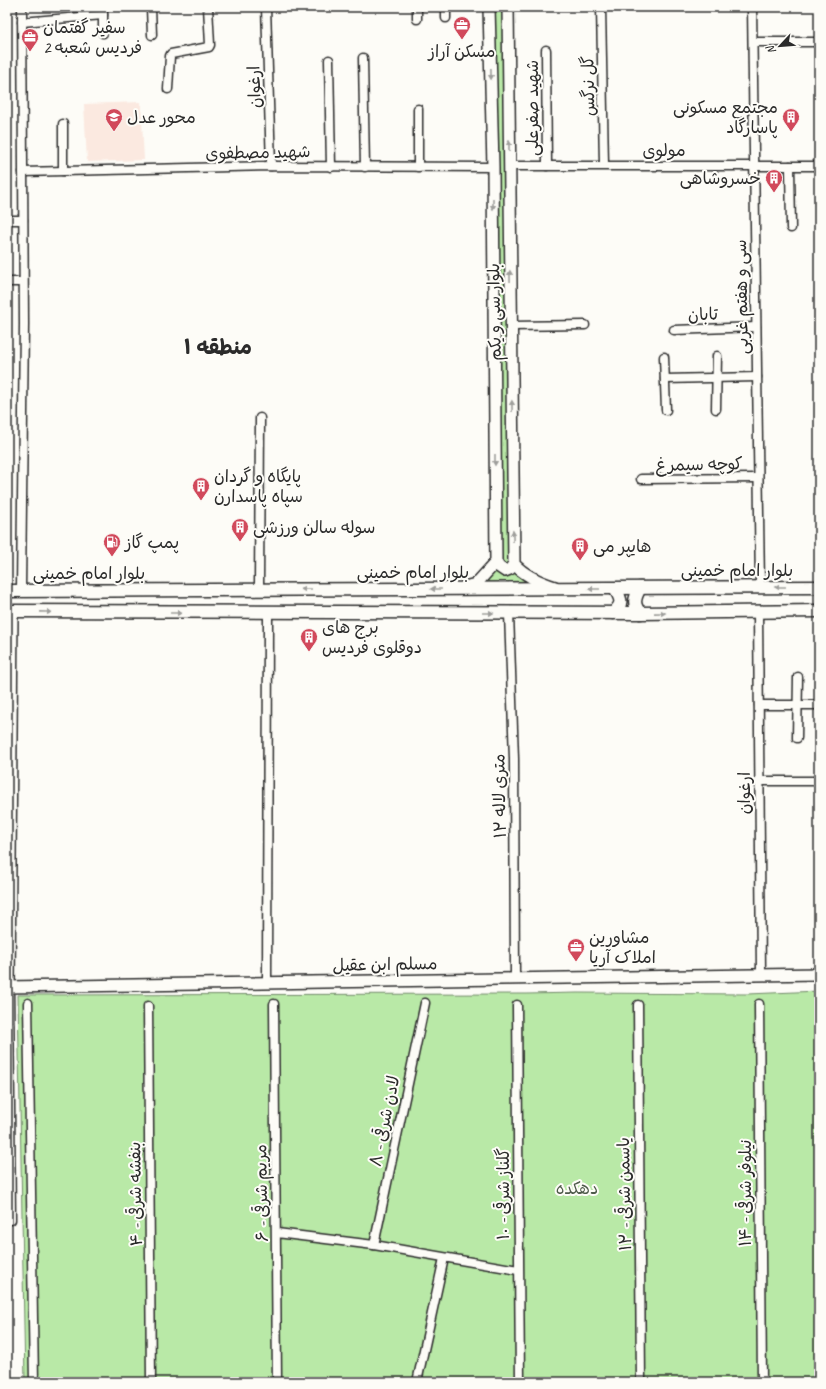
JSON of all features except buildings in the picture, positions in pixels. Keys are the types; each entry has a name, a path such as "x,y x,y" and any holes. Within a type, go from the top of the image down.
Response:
{"main road":[{"name":"بلوار سی و یکم","path":"489,7 493,167 496,562"},
{"name":"بلوار سی و یکم","path":"508,7 514,564"},
{"path":"459,588 476,584 496,562 499,567 505,571 510,569 514,564 521,571 543,584 559,589"},
{"name":"بلوار امام خمینی","path":"7,591 819,587"},
{"path":"640,588 634,600 635,606 640,613"},
{"path":"613,613 621,602 615,589"},
{"path":"8,987 10,611 640,613 819,611"},
{"name":"مسلم ابن عقیل","path":"8,987 819,974"}],"street":[{"path":"21,590 24,324 22,7"},
{"path":"151,7 152,35"},
{"path":"168,89 171,54 209,47 210,45 208,7"},
{"name":"ارغوان","path":"266,7 271,166"},
{"path":"417,7 417,19"},
{"path":"446,7 446,18"},
{"name":"گل نرگس","path":"601,7 604,165"},
{"name":"سی و هفتم غربی","path":"752,7 760,587"},
{"path":"22,22 103,11 103,33"},
{"path":"753,42 819,42"},
{"name":"شهید صفرعلی","path":"546,50 547,166"},
{"path":"364,58 365,167"},
{"path":"328,60 331,166"},
{"path":"418,109 418,167"},
{"path":"63,124 63,171"},
{"name":"شهید مصطفوی","path":"23,172 271,166 493,167"},
{"name":"مولوی","path":"509,166 819,166"},
{"path":"790,166 791,228"},
{"path":"7,220 23,220"},
{"path":"7,282 23,282"},
{"path":"511,326 585,325"},
{"name":"تابان","path":"674,330 756,327"},
{"path":"716,409 717,356"},
{"path":"664,357 666,410"},
{"path":"665,379 757,377"},
{"path":"259,590 260,418"},
{"name":"کوچه سیمرغ","path":"641,479 758,478"},
{"name":"ارغوان","path":"758,612 761,974"},
{"path":"267,983 268,613"},
{"name":"۱۲ متری لاله","path":"509,613 514,759 515,979"},
{"path":"797,738 798,677"},
{"path":"759,706 819,705"},
{"path":"759,781 819,781"},
{"path":"8,987 9,1197 11,1220"},
{"path":"28,1003 34,1382"},
{"name":"لادن شرقی - ۸","path":"374,1245 425,1003"},
{"name":"مریم شرقی - ۶","path":"274,1004 278,1382"},
{"name":"نیلوفر شرقی - ۱۴","path":"759,1004 762,1382"},
{"name":"گلناز شرقی - ۱۰","path":"517,1005 520,1382"},
{"name":"یاسمن شرقی - ۱۲","path":"638,1005 641,1382"},
{"name":"بنفشه شرقی - ۴","path":"148,1006 152,1382"},
{"path":"277,1233 374,1245 518,1270"},
{"path":"417,1382 444,1258"}],"shaded area":[{"name":"محور عدل","path":"141,102 144,160 87,162 84,104"}],"green space":[{"path":"491,7 505,7 509,566 501,565"},
{"path":"495,566 514,568 542,587 476,586"},
{"name":"دهکده","path":"819,991 819,1382 25,1382 18,995 577,993 748,994"}],"place":[{"name":"مسکن آراز","path":"462,40"},
{"name":"سفیر گفتمان فردیس شعبه 2","path":"30,52"},
{"name":"محور عدل","path":"114,132"},
{"name":"مجتمع مسکونی پاسارگاد","path":"791,132"},
{"name":"خسروشاهی","path":"774,193"},
{"name":"پایگاه و گردان سپاه پاسدارن","path":"201,501"},
{"name":"سوله سالن ورزشی","path":"240,542"},
{"name":"پمپ گاز","path":"112,557"},
{"name":"هایپر می","path":"580,561"},
{"name":"برج های دوقلوی فردیس","path":"309,652"},
{"name":"مشاورین املاک آریا","path":"576,962"}],"district":[{"name":"منطقه ۱","path":"218,347"}]}
